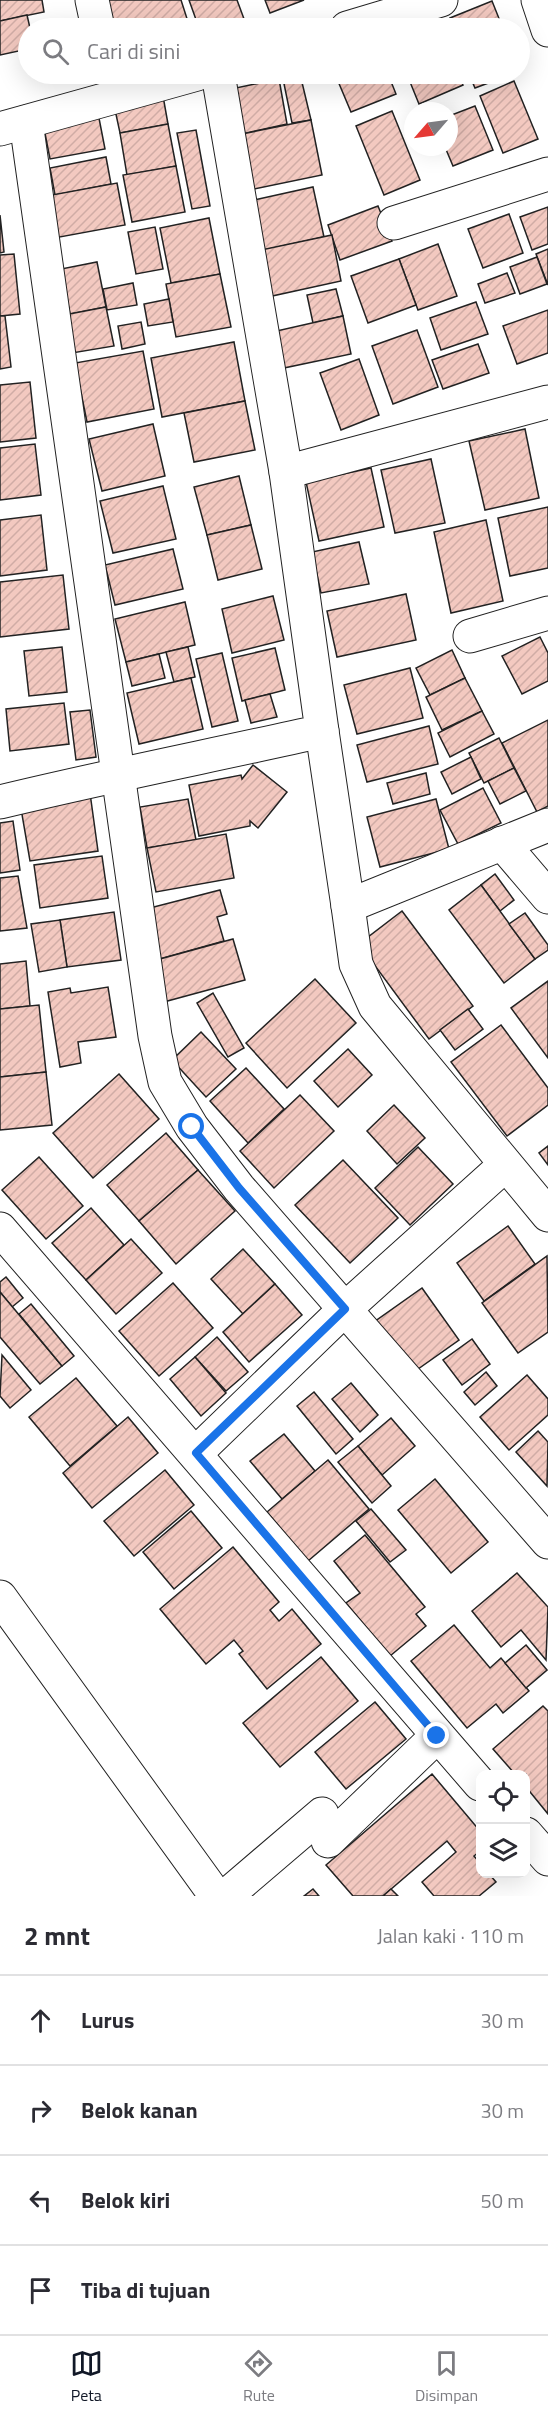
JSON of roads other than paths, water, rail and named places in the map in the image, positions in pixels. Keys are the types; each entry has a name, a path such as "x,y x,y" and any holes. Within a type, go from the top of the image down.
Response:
{"street":[{"path":"92,0 96,18"},
{"path":"380,18 441,0"},
{"path":"538,0 548,30"},
{"path":"220,84 286,472 356,964 375,1006 548,1215"},
{"path":"110,86 13,126 117,774 155,1036 165,1082 192,1127 232,1180 548,1542"},
{"path":"394,223 548,174"},
{"path":"286,472 548,402"},
{"path":"470,636 548,613"},
{"path":"0,802 117,774 322,731"},
{"path":"348,906 548,825"},
{"path":"502,843 548,897"},
{"path":"196,1453 345,1309 505,1165"},
{"path":"0,1230 196,1453 476,1780"},
{"path":"0,1597 216,1896"},
{"path":"226,1896 325,1827 437,1736"},
{"path":"530,1839 548,1859"}]}
